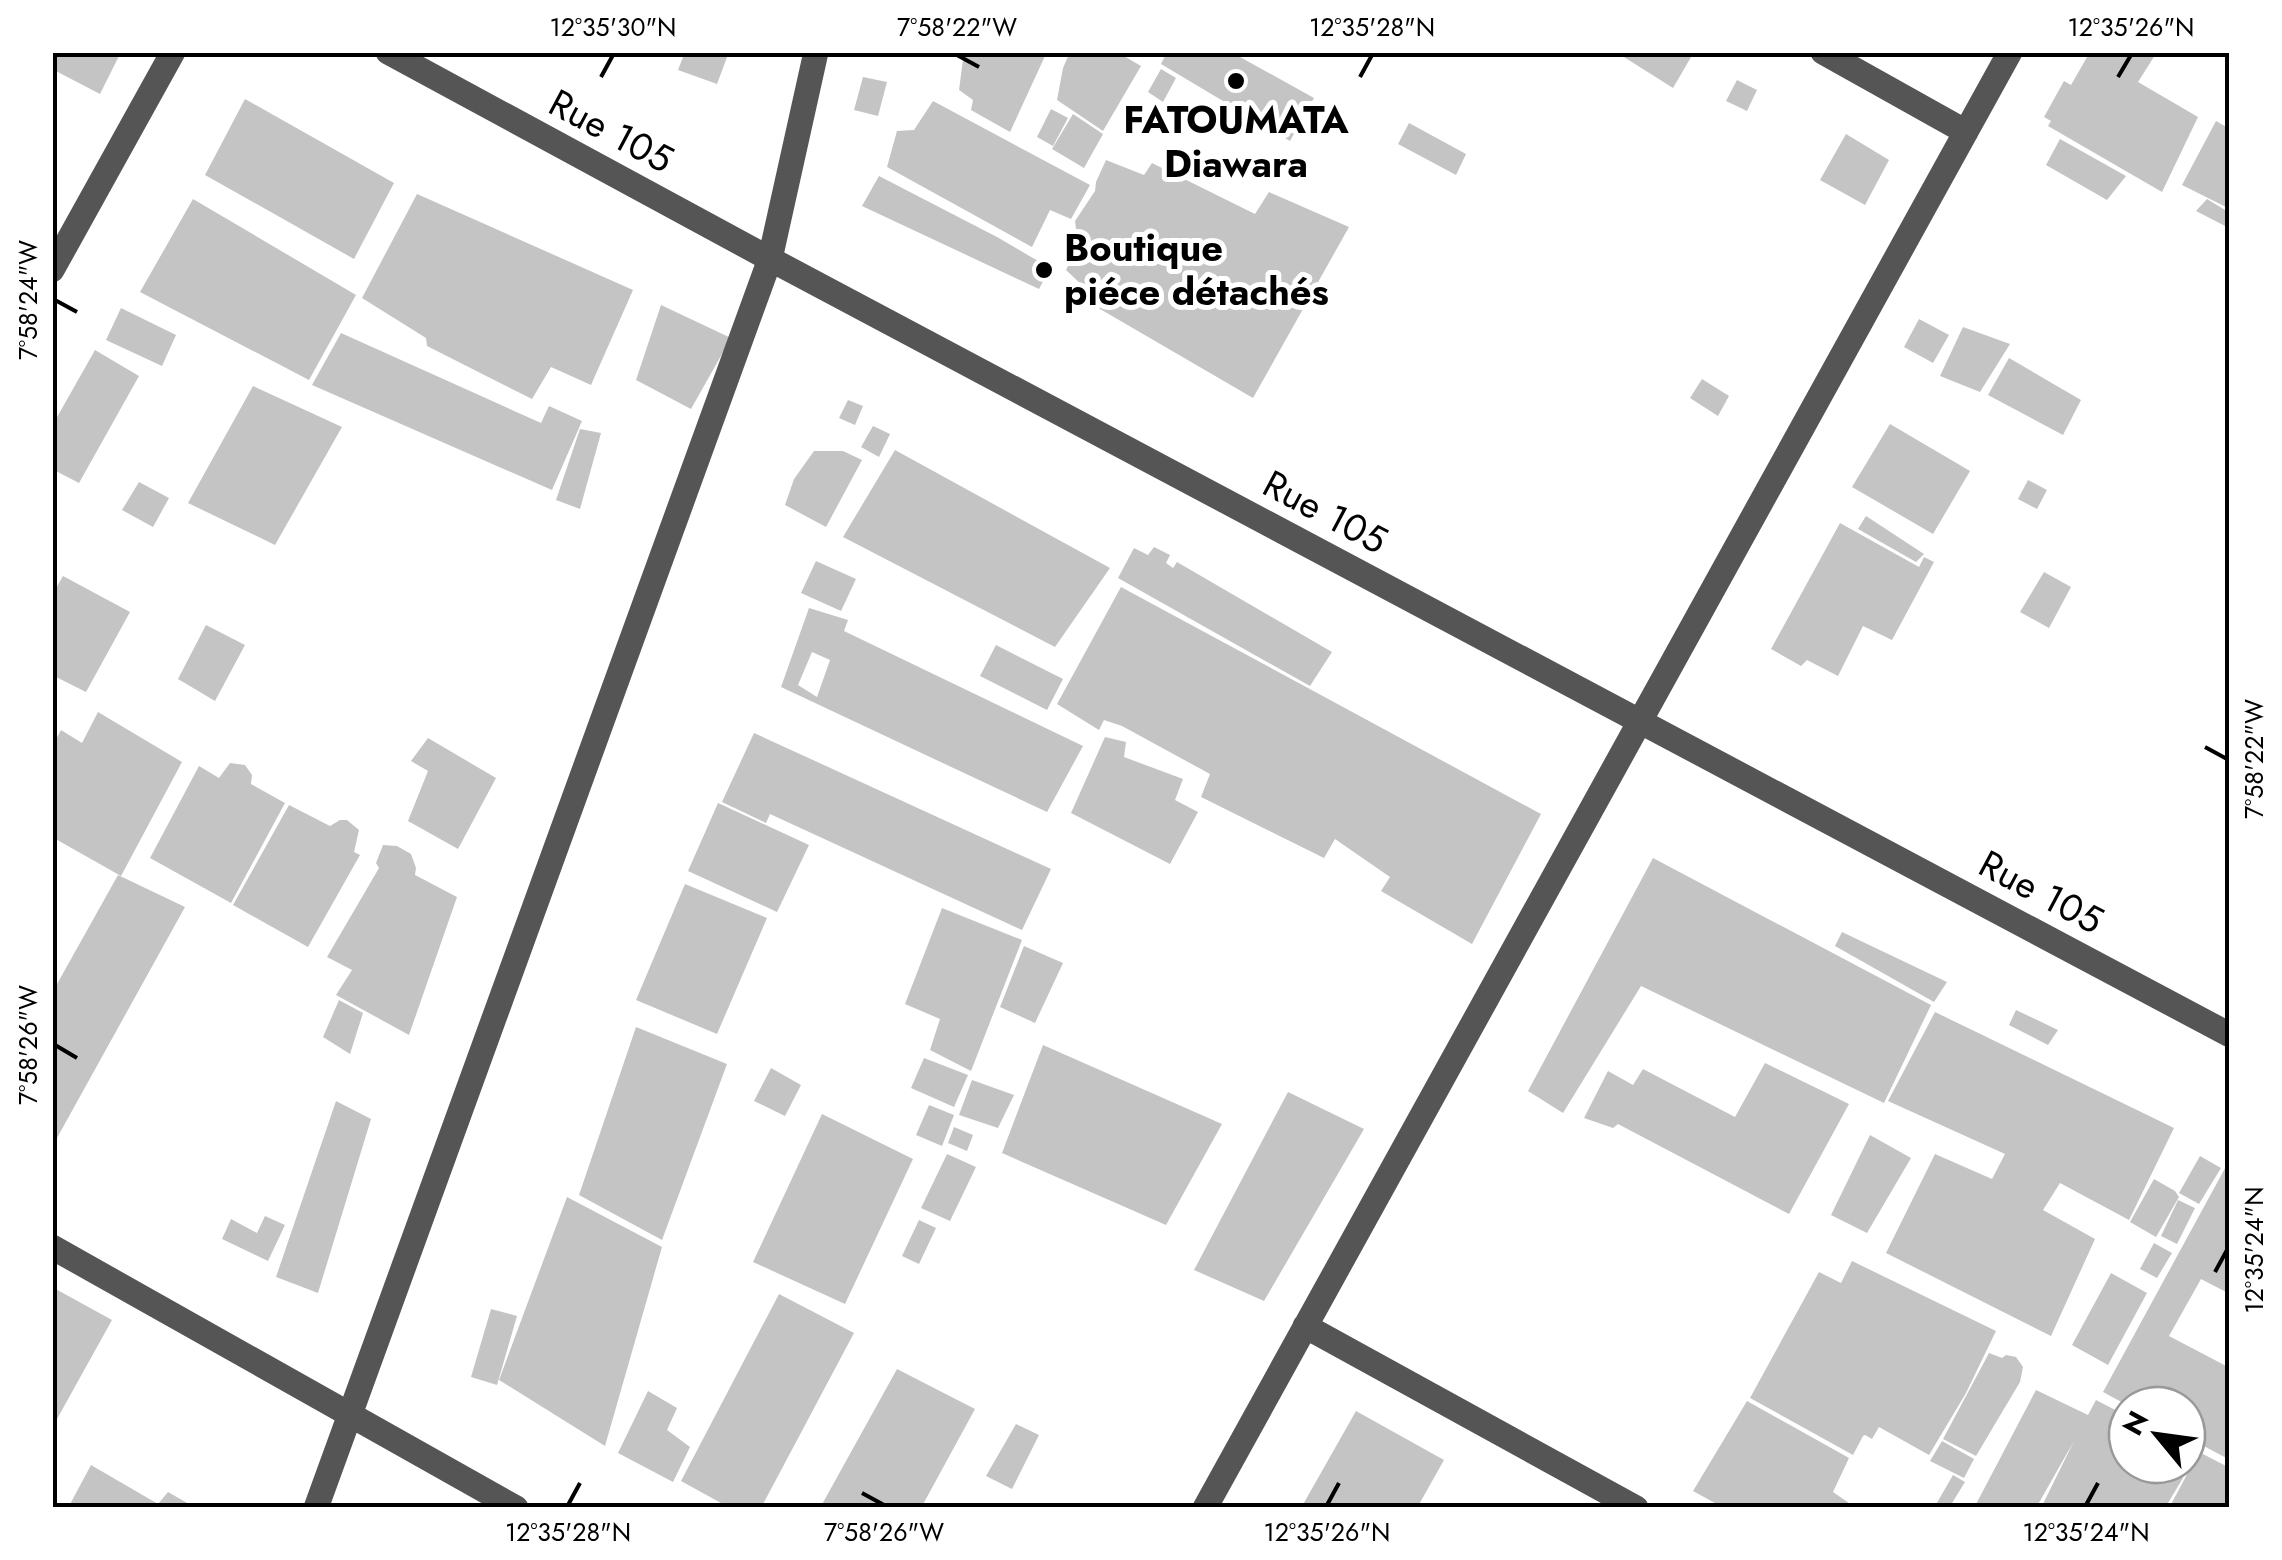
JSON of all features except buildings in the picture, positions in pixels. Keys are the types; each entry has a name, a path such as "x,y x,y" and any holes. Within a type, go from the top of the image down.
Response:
{"street":[{"path":"52,270 173,52"},
{"name":"Rue 105","path":"388,52 2230,1035"},
{"path":"316,1508 770,259 816,52"},
{"path":"1823,52 1966,132"},
{"path":"1205,1508 2010,52"},
{"path":"52,1247 516,1508"},
{"path":"1306,1326 1636,1508"}],"place":[{"name":"FATOUMATA Diawara","path":"1236,81"},
{"name":"Boutique piéce détachés","path":"1044,270"}]}
